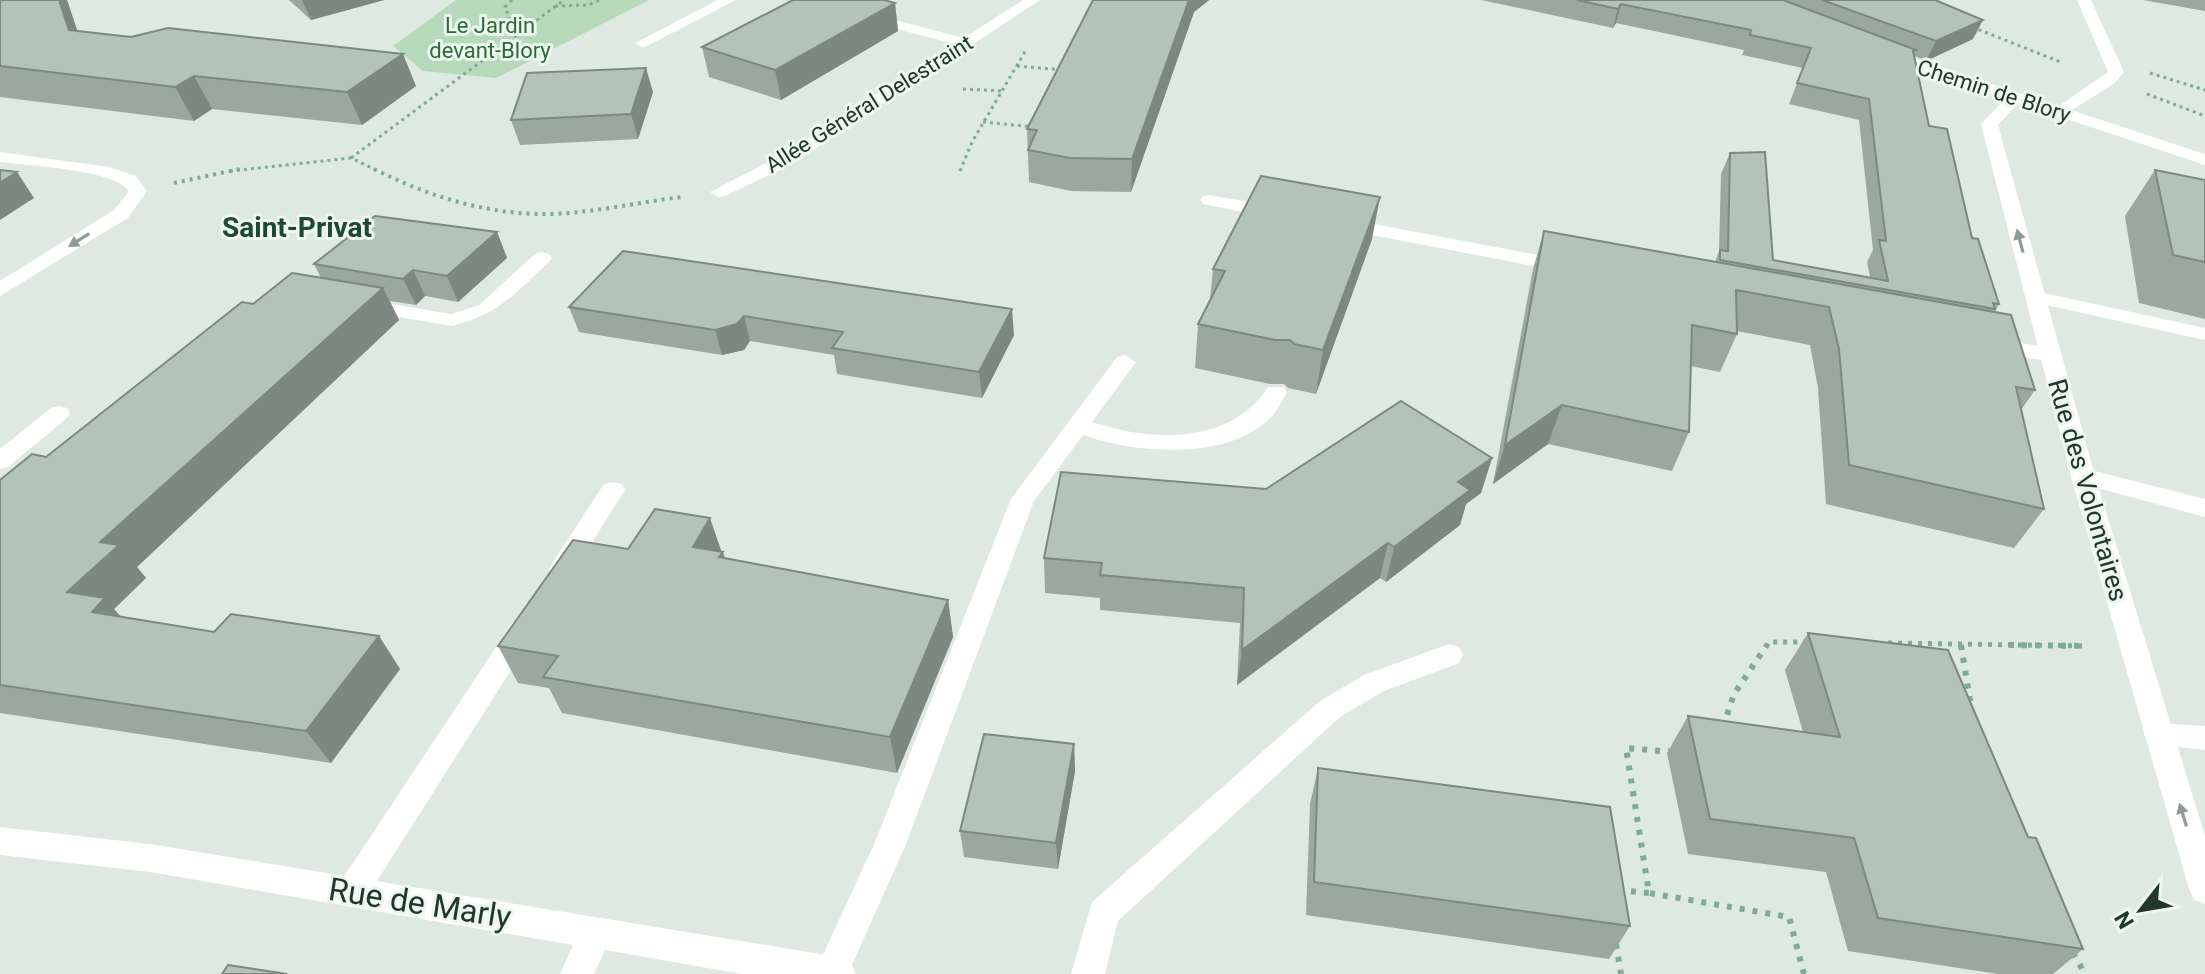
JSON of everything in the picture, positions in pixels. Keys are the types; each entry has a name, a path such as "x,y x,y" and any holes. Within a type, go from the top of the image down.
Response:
{"street":[{"path":"642,43 729,0"},
{"name":"Allée Général Delestraint","path":"719,192 786,160 1033,0"},
{"path":"2059,113 2109,80 2116,72 2084,0"},
{"path":"847,12 966,43"},
{"name":"Chemin de Blory","path":"1867,47 2205,160"},
{"name":"Rue des Volontaires","path":"2015,98 1989,124 2083,476 2205,889"},
{"path":"0,157 103,171 130,180 138,191 121,214 0,290"},
{"path":"1209,200 1583,269"},
{"path":"343,301 452,320 486,309 542,258"},
{"path":"2035,297 2205,334"},
{"path":"1969,340 2051,355"},
{"path":"835,973 890,844 1023,499 1125,362"},
{"path":"1078,425 1124,440 1165,444 1202,439 1244,426 1271,406 1276,392"},
{"path":"0,461 59,413"},
{"path":"2083,476 2205,508"},
{"path":"352,892 613,490"},
{"path":"1088,974 1104,913 1318,719 1374,683 1449,655"},
{"path":"2159,735 2205,738"},
{"name":"Rue de Marly","path":"0,841 150,858 835,973"},
{"path":"577,974 596,932"}],"path":[{"path":"512,0 505,7 513,27 522,31"},
{"path":"138,191 241,169 351,158 564,0"},
{"path":"555,6 588,5 600,0"},
{"path":"1967,25 2205,116"},
{"path":"960,172 983,122 1032,41"},
{"path":"2115,64 2205,90"},
{"path":"1017,66 1063,70"},
{"path":"983,122 1038,127"},
{"path":"351,158 414,189 478,208 542,214 719,192"},
{"path":"1722,730 1734,694 1769,642 1817,642"},
{"path":"1881,643 2082,645 2136,657"},
{"path":"1961,644 1974,722"},
{"path":"1649,893 1626,748 1684,753"},
{"path":"1608,889 1789,917 1804,974"},
{"path":"1614,932 1621,974"},
{"path":"2070,947 2085,974"}],"green space":[{"name":"Le Jardin devant-Blory","path":"456,0 649,0 496,78 423,71 393,46"}],"building":[{"path":"0,0 59,0 69,30 131,37 168,28 403,54 347,92 194,76 175,87 0,66"},
{"path":"793,0 884,0 895,3 775,70 702,47"},
{"path":"1093,0 1189,0 1132,159 1070,158 1028,150 1037,130 1027,129"},
{"path":"1577,0 1783,0 1916,50 1913,51 1929,126 1947,129 1972,238 1978,239 1999,304 1993,303 1995,309 1720,260 1720,250 1728,251 1730,153 1765,152 1773,260 1888,281 1879,240 1886,241 1869,99 1797,83 1811,48 1750,35 1751,30 1621,4 1618,9"},
{"path":"1822,0 1935,0 1983,20 1936,41"},
{"path":"646,68 631,114 511,120 527,73"},
{"path":"0,170 17,172 0,183"},
{"path":"2155,170 2205,180 2205,262 2173,255"},
{"path":"1261,176 1380,197 1323,350 1294,344 1290,340 1275,340 1198,324 1225,271 1213,269"},
{"path":"375,216 497,232 447,276 413,270 403,279 314,264"},
{"path":"1544,231 2011,315 2035,390 2016,387 2044,509 1849,465 1839,349 1829,307 1736,290 1737,334 1692,325 1689,432 1562,405 1505,445"},
{"path":"623,251 1012,309 979,372 832,348 843,332 744,316 737,324 715,330 569,307"},
{"path":"292,273 383,288 100,542 119,545 67,592 105,598 92,612 214,632 231,614 379,636 306,731 0,685 0,480 32,454 46,457 242,302 253,304"},
{"path":"1401,401 1492,458 1458,482 1470,490 1394,547 1388,543 1242,650 1244,588 1100,575 1102,563 1044,558 1061,472 1266,489"},
{"path":"655,509 710,518 693,547 723,552 719,557 948,600 890,737 543,677 558,656 498,646 573,540 628,549"},
{"path":"1808,633 1948,650 2028,837 2036,838 2083,949 1878,918 1854,838 1710,819 1688,716 1840,737"},
{"path":"984,734 1074,744 1056,843 960,831"},
{"path":"1318,768 1610,807 1630,926 1314,882"},
{"path":"228,965 287,974 222,974"}],"district":[{"name":"Saint-Privat","path":"297,227"}]}
